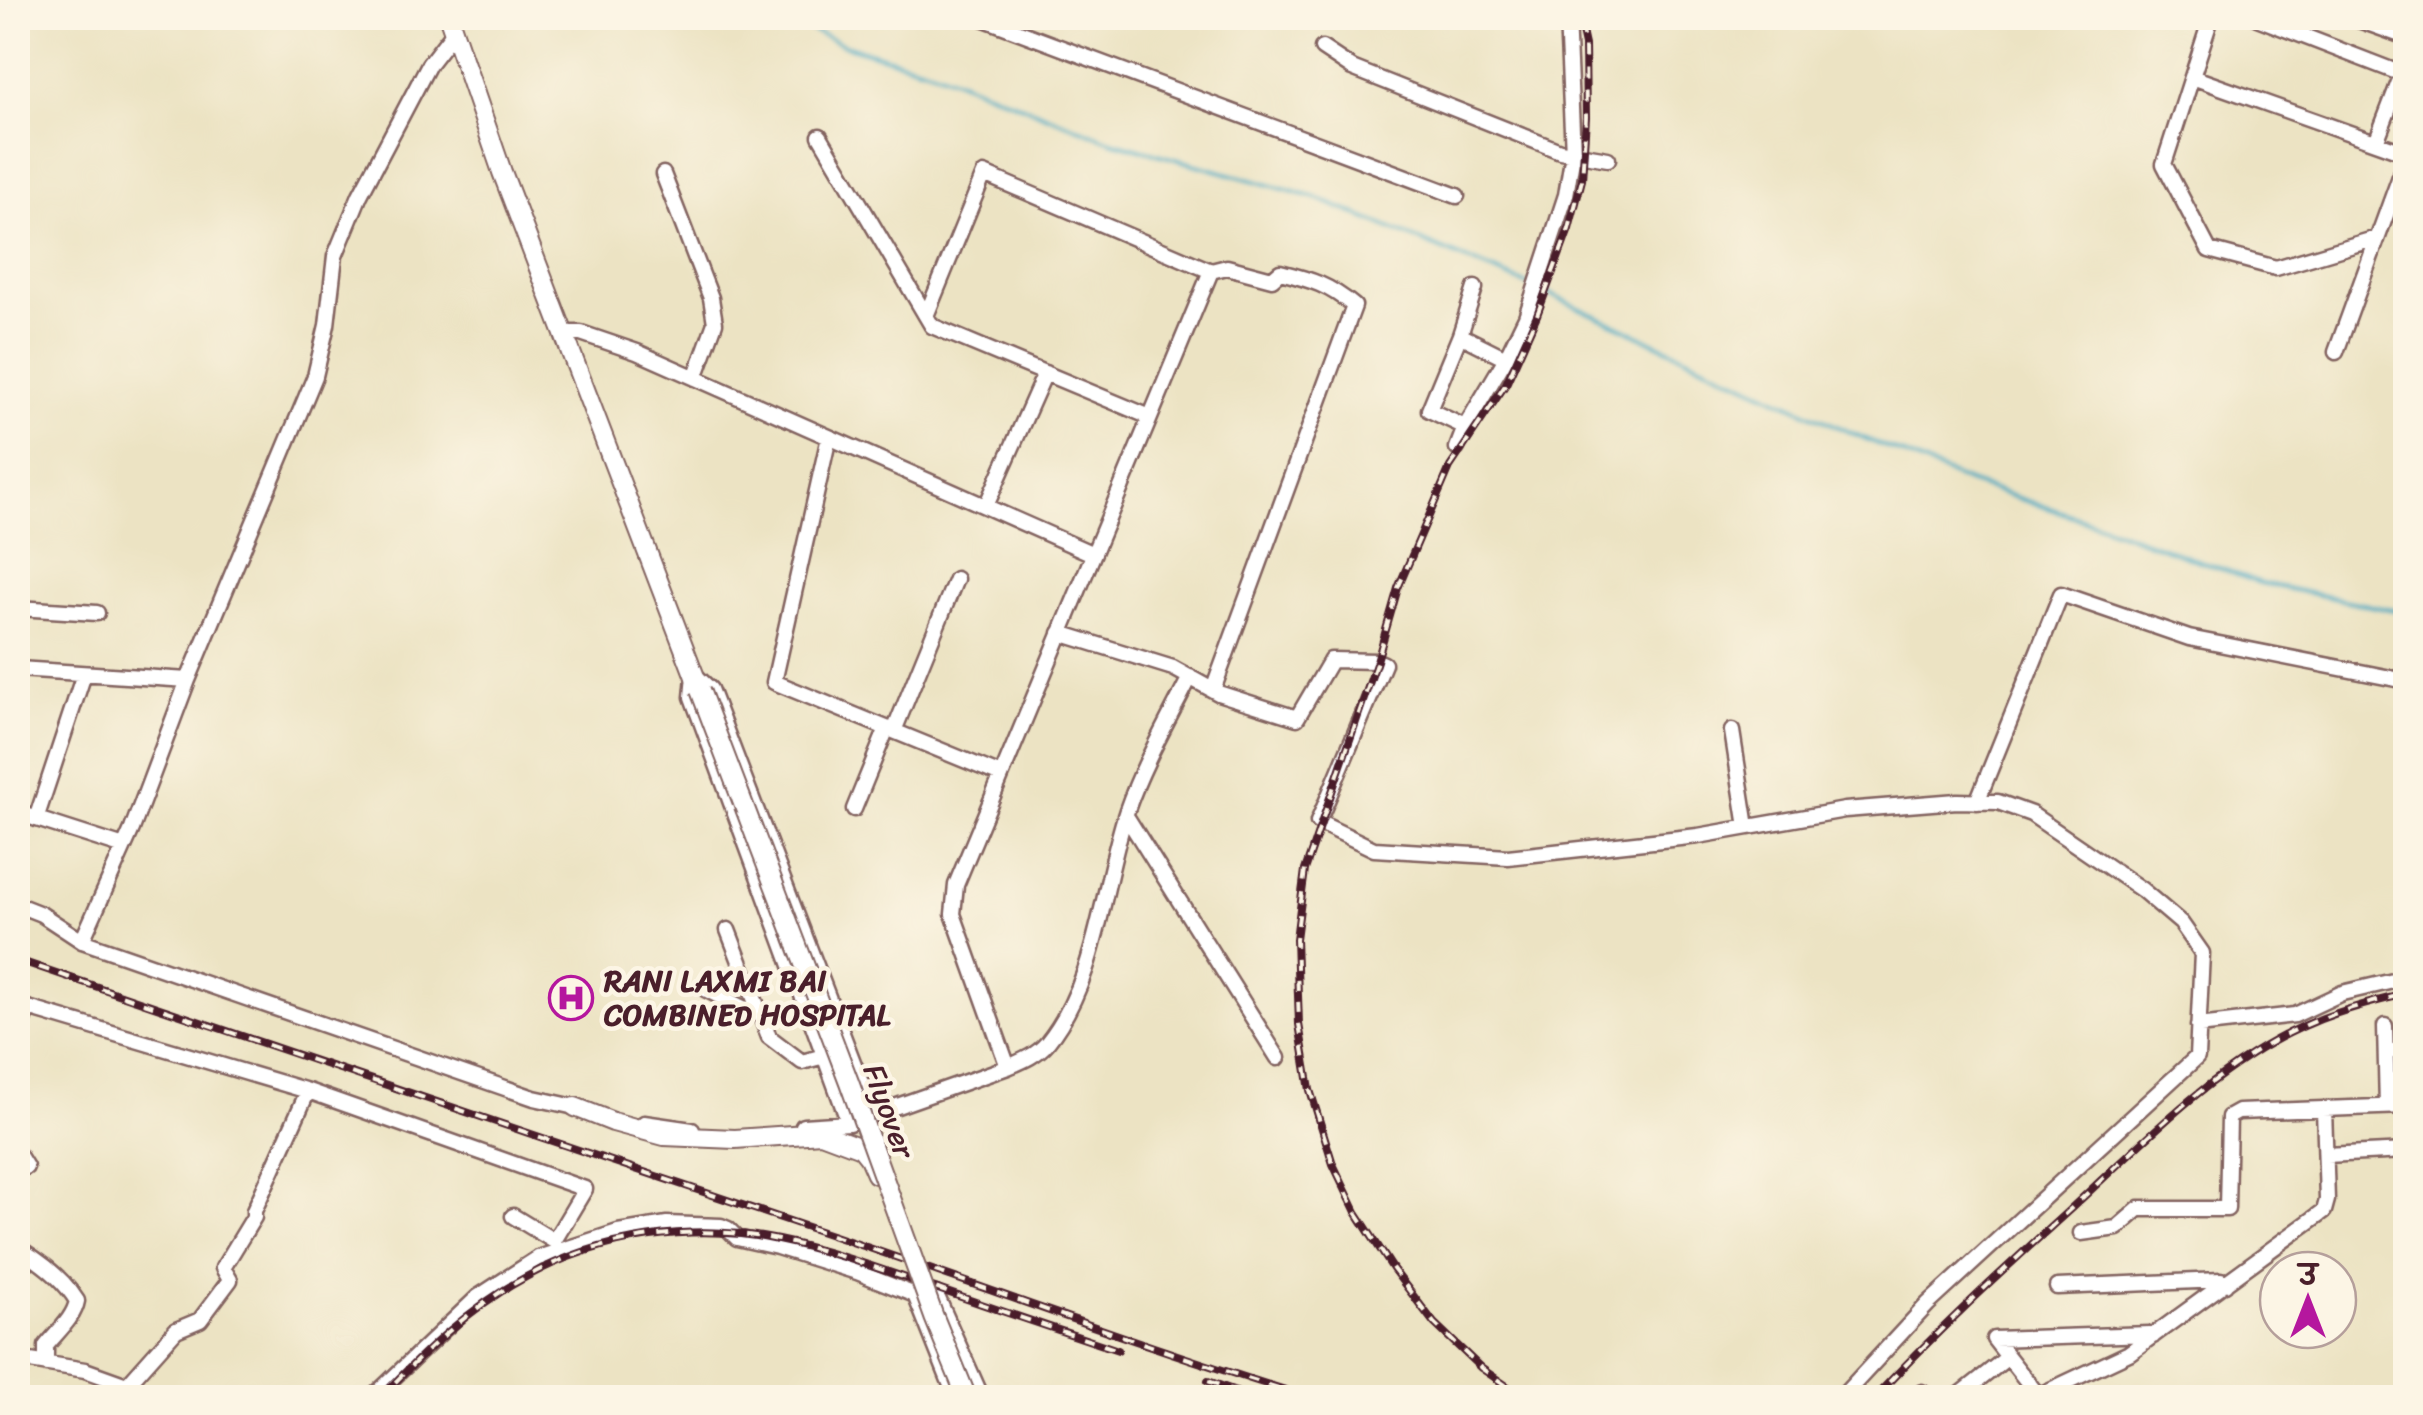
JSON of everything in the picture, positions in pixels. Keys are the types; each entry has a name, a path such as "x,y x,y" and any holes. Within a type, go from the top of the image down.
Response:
{"main road":[{"name":"Flyover","path":"451,25 563,333 968,1398"},
{"path":"576,1107 664,1136 735,1139 821,1134 841,1139 861,1148 891,1214 900,1223"}],"street":[{"path":"982,18 1457,196"},
{"path":"1457,448 1526,318 1566,195 1573,153 1567,18"},
{"path":"2211,18 2164,164 2209,250 2276,268 2377,238"},
{"path":"2258,18 2404,69 2376,142"},
{"path":"2353,18 2406,38"},
{"path":"82,941 124,848 188,680 315,376 327,325 335,256 360,194 451,25"},
{"path":"1322,48 1352,68 1560,151 1608,159"},
{"path":"2192,77 2406,156 2336,352"},
{"path":"820,136 932,326 1150,417"},
{"path":"663,174 710,298 715,323 695,378"},
{"path":"926,316 984,174 1211,271 1227,266 1272,280 1280,272 1335,290 1354,306 1213,690"},
{"path":"1008,1067 953,914 956,885 1211,271"},
{"path":"1465,427 1429,410 1475,288"},
{"path":"563,333 581,333 637,352 1093,554"},
{"path":"1460,335 1506,358"},
{"path":"986,506 1045,373"},
{"path":"829,437 774,682 1001,775"},
{"path":"854,809 956,579"},
{"path":"1977,802 2062,594 2189,638 2406,681"},
{"path":"18,608 97,613"},
{"path":"1060,633 1173,668 1213,690 1298,718 1331,660 1377,660 1384,664 1318,822 1374,850 1508,857 1680,838 1845,810 1998,802 2032,814 2142,890 2181,923 2202,953 2196,1057 1928,1304 1841,1398"},
{"path":"18,670 188,680"},
{"path":"36,819 84,674"},
{"path":"18,906 41,914 82,941 534,1098 646,1124 724,1132 849,1122 1008,1067 1045,1046 1066,1014 1084,974 1126,816 1144,768 1190,677"},
{"path":"849,1122 692,696 697,682 710,689 873,1114"},
{"path":"1732,731 1747,827"},
{"path":"18,812 124,848"},
{"path":"1126,816 1278,1058"},
{"path":"728,930 769,1037 802,1062 824,1056"},
{"path":"2198,1026 2294,1015 2342,993 2406,978"},
{"path":"706,989 745,1010 759,1010"},
{"path":"18,1034 23,1007 308,1091 585,1189 554,1241 513,1216"},
{"path":"2385,1026 2387,1106"},
{"path":"2386,1051 2406,1051"},
{"path":"125,1391 176,1330 200,1320 230,1280 223,1268 254,1217 308,1091"},
{"path":"2080,1233 2118,1228 2139,1209 2227,1209 2229,1117 2238,1112 2406,1106"},
{"path":"2152,1336 1994,1339 2035,1396 2129,1354 2324,1211 2328,1200 2324,1108"},
{"path":"2326,1154 2406,1151"},
{"path":"372,1398 478,1296 538,1258 618,1232 667,1224 721,1226 737,1238 857,1272 915,1295 956,1398"},
{"path":"18,1248 37,1259 78,1300 78,1306 46,1346 46,1364"},
{"path":"2057,1286 2221,1280 2225,1284"},
{"path":"915,1295 936,1294 982,1398"},
{"path":"1956,1398 2008,1357"},
{"path":"18,1360 85,1370 125,1391 163,1398"}],"waterway":[{"path":"784,18 847,46 937,72 1111,141 1316,198 1531,286"},
{"path":"1540,290 1968,482 2260,583 2406,613"}],"railway":[{"path":"1524,1398 1481,1368 1434,1323 1356,1212 1333,1164 1310,1090 1299,1024 1296,939 1305,870 1398,588 1450,467 1506,384 1569,229 1582,180 1586,117 1585,45 1579,18"},
{"path":"18,960 1311,1398"},
{"path":"1874,1398 1992,1281 2208,1085 2304,1026 2354,1007 2406,994"},
{"path":"380,1398 448,1332 526,1277 585,1251 681,1233 746,1235 818,1250 1118,1350"},
{"path":"1208,1381 1255,1398"}],"place":[{"name":"RANI LAXMI BAI COMBINED HOSPITAL","path":"571,998"}]}
